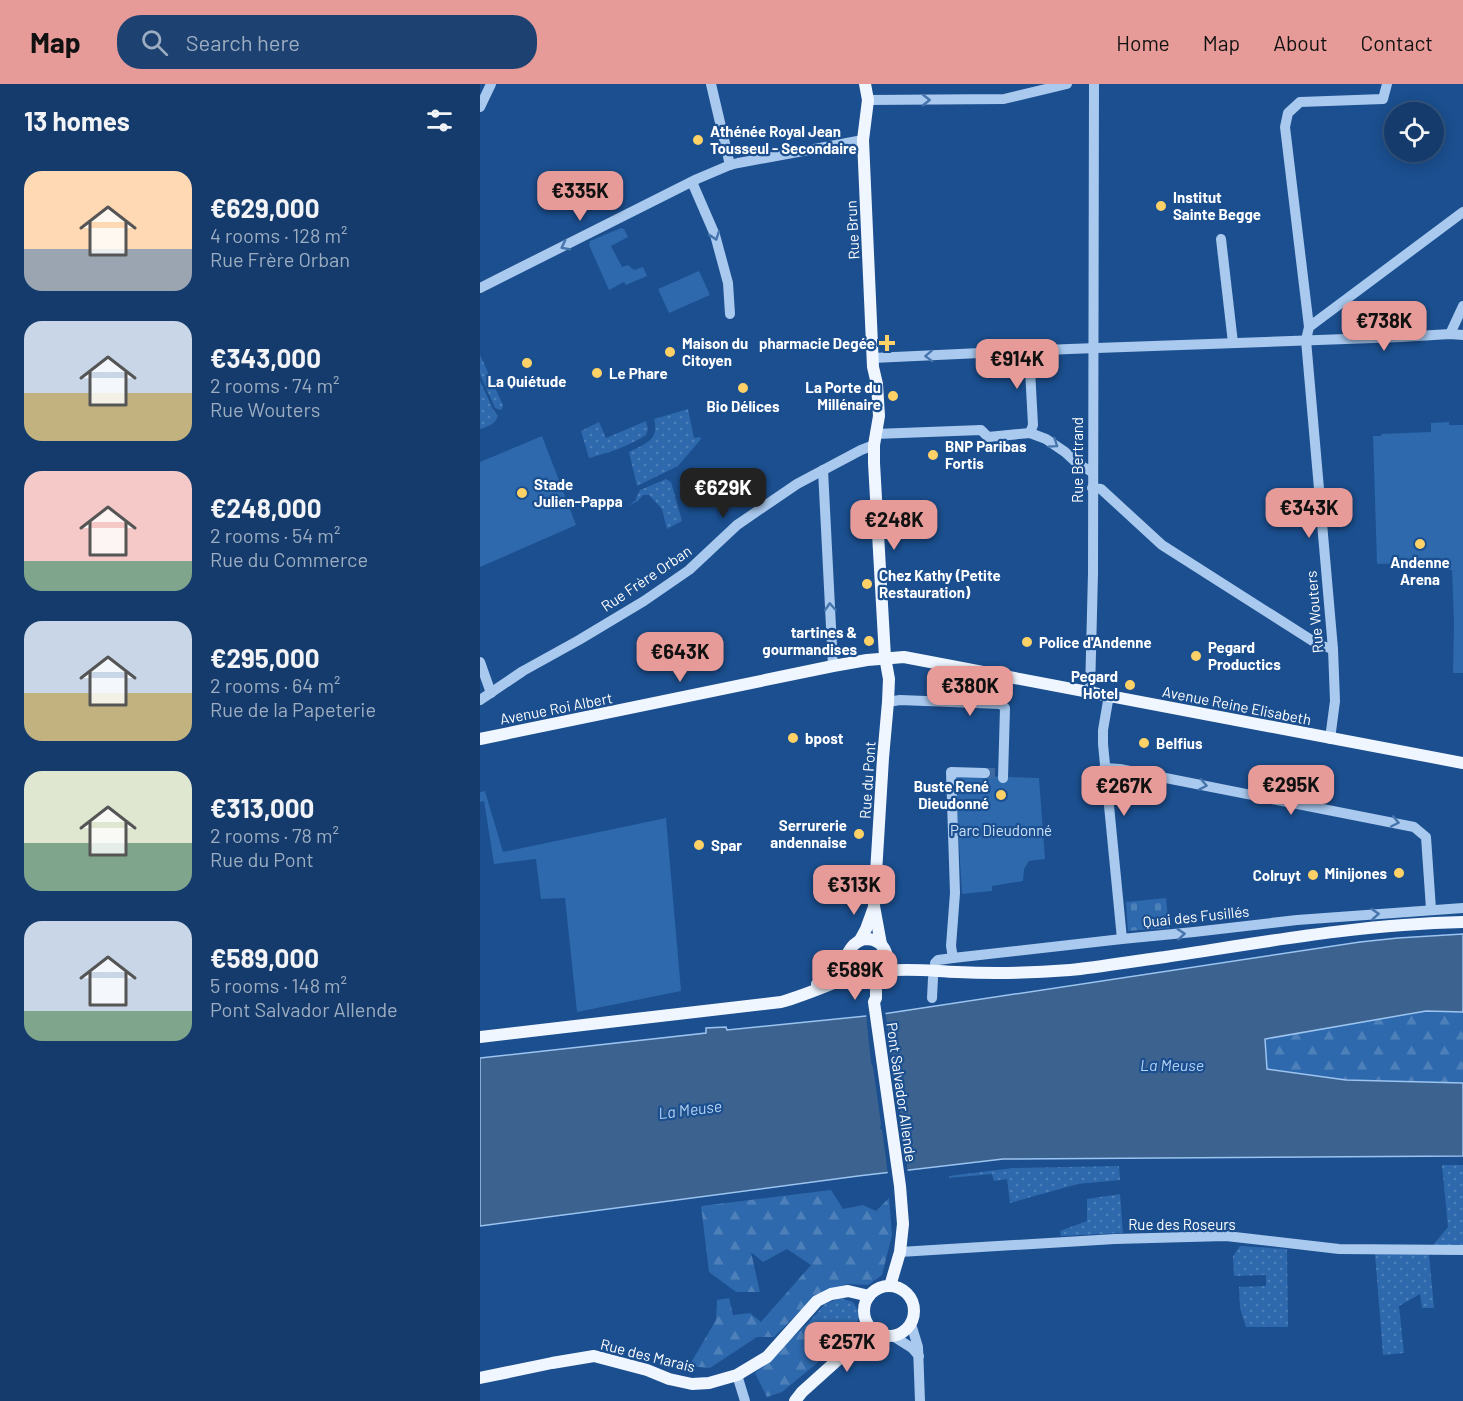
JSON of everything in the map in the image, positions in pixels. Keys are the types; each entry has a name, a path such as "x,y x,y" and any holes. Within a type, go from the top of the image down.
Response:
{"main road":[{"name":"Rue Brun","path":"865,84 868,100 863,140 873,367 877,384 879,416 875,440"},
{"name":"Rue du Pont","path":"875,440 885,657 889,679 874,906 881,944"},
{"name":"Avenue Roi Albert","path":"480,739 885,657"},
{"name":"Avenue Reine Elisabeth","path":"885,657 904,657 1463,763"},
{"name":"Rue du Pont","path":"860,940 874,906"},
{"path":"480,1037 764,1005 896,970 1008,973 1072,970 1324,934 1463,922"},
{"path":"810,991 838,970 847,958 849,950 860,940 874,940 881,944 888,957 887,964 870,976"},
{"path":"888,957 932,970"},
{"path":"847,958 848,964 870,976"},
{"name":"Pont Salvador Allende","path":"870,976 876,998 874,1002 900,1186 903,1224 900,1252 890,1286"},
{"path":"890,1286 900,1288 908,1294 913,1303 914,1313 911,1324 903,1332 893,1336 882,1335 872,1329 865,1319 864,1307 869,1296 878,1288 890,1286"},
{"name":"Rue des Marais","path":"480,1378 594,1356 647,1370 669,1379 692,1384 709,1383 737,1375 767,1357 817,1301 831,1294 848,1291 869,1296"},
{"path":"798,1397 872,1329"}],"street":[{"path":"480,107 491,84"},
{"path":"711,84 730,165"},
{"path":"868,100 1004,99 1066,84"},
{"name":"Rue Bertrand","path":"1090,692 1093,573 1094,84"},
{"name":"Rue Wouters","path":"1330,739 1335,701 1333,649 1306,340 1309,327 1285,127 1288,113 1300,102 1383,99 1387,84"},
{"path":"480,288 730,165 863,140"},
{"path":"692,182 715,235 728,283 730,314"},
{"path":"1309,327 1463,212"},
{"path":"1221,239 1233,343"},
{"path":"1450,334 1463,306"},
{"path":"873,358 1463,335"},
{"path":"1029,351 1033,425 1030,433"},
{"path":"875,440 981,430 988,437 1030,433 1046,439 1092,472"},
{"name":"Rue Frère Orban","path":"480,700 523,671 579,640 662,588 689,570 738,525 797,484 861,450 875,440"},
{"path":"823,470 833,666"},
{"path":"1092,488 1101,489 1162,545 1319,645 1333,649"},
{"path":"480,662 491,693"},
{"path":"1001,704 1005,676"},
{"path":"1108,695 1103,730 1104,768 1122,939"},
{"path":"888,702 900,700 1001,704 1005,708 1002,775"},
{"path":"1104,768 1120,769 1414,826 1426,837 1431,909"},
{"path":"953,958 951,946 955,893 951,772 985,773"},
{"name":"Quai des Fusillés","path":"932,970 938,960 953,958 1297,920 1463,908"},
{"path":"932,970 932,998"},
{"name":"Rue des Roseurs","path":"900,1252 1115,1239 1226,1236 1339,1249 1463,1250"},
{"path":"911,1324 918,1347 920,1401"},
{"path":"893,1336 912,1348 919,1357"},
{"path":"737,1375 745,1401"}],"green space":[{"path":"621,228 628,237 611,246 622,267 628,265 634,270 643,267 647,276 626,285 624,282 609,290 589,245 590,241"},
{"path":"699,271 710,295 669,313 658,289"},
{"path":"480,355 503,405 500,410 495,408 480,374"},
{"path":"480,381 498,416 491,425 480,429"},
{"path":"688,409 694,438 700,437 701,439 678,466 637,486 629,452 646,444 653,437 654,419"},
{"path":"646,421 648,429 646,435 619,449 589,458 581,431 599,422 606,438"},
{"name":"Andenne Arena","path":"1449,422 1449,425 1463,425 1463,673 1453,673 1452,570 1411,570 1409,563 1377,564 1373,436 1431,432 1431,423"},
{"name":"Stade Julien-Pappa","path":"542,436 576,525 480,567 480,462"},
{"path":"666,479 671,482 682,521 667,529 662,509 649,495 643,495 638,501 628,506 636,500 640,490"},
{"name":"Parc Dieudonné","path":"955,775 1039,778 1045,859 1029,861 1024,869 1023,881 992,886 992,891 962,894"},
{"path":"485,791 503,852 666,818 681,991 577,1012 565,898 541,899 536,859 494,864 484,801 480,802 480,792"},
{"path":"1166,898 1169,928 1128,931 1126,902"},
{"path":"1426,1011 1463,1012 1463,1083 1346,1080 1267,1069 1265,1039"},
{"path":"1442,1165 1463,1165 1463,1251 1429,1250 1448,1227"},
{"path":"1119,1166 1120,1180 1078,1184 1010,1203 1007,1179 994,1181 992,1174 949,1178 949,1176 1013,1168"},
{"path":"831,1190 843,1209 863,1205 876,1211 889,1198 892,1235 882,1275 868,1285 847,1284 816,1295 774,1337 757,1337 710,1368 689,1366 716,1320 717,1300 729,1298 733,1315 750,1313 761,1322 811,1265 787,1249 763,1262 751,1252 760,1292 736,1292 709,1272 701,1206"},
{"path":"1120,1194 1123,1233 1061,1236 1060,1231 1087,1221 1087,1199"},
{"path":"1240,1246 1287,1249 1288,1327 1246,1327 1240,1308 1239,1287 1266,1286 1266,1275 1234,1276 1233,1256"},
{"path":"1375,1254 1429,1254 1434,1308 1422,1308 1420,1294 1399,1306 1404,1353 1383,1355"},
{"path":"840,1298 853,1302 860,1313 855,1329 844,1341 845,1325 809,1322 825,1304"},
{"path":"809,1322 846,1325 844,1341 782,1392 767,1397 755,1373"}],"water":[{"name":"La Meuse","path":"1463,934 1463,1012 1426,1011 1265,1039 1267,1069 1346,1080 1463,1083 1463,1156 1003,1159 480,1226 480,1058 706,1033 706,1028 726,1027 727,1030 876,1015 1360,942"}],"pier":[{"path":"885,1010 901,1121 903,1122 901,1127 908,1173 888,1175 866,1013"}],"tunnel":[{"path":"985,773 999,773"}],"place":[{"name":"Athénée Royal Jean Tousseul - Secondaire","path":"698,140"},
{"name":"Institut Sainte Begge","path":"1161,206"},
{"name":"pharmacie Degée","path":"887,343"},
{"name":"Maison du Citoyen","path":"670,352"},
{"name":"La Quiétude","path":"527,363"},
{"name":"Le Phare","path":"597,373"},
{"name":"Bio Délices","path":"743,388"},
{"name":"La Porte du Millénaire","path":"893,396"},
{"name":"BNP Paribas Fortis","path":"933,455"},
{"name":"Stade Julien-Pappa","path":"522,493"},
{"name":"Andenne Arena","path":"1420,544"},
{"name":"Chez Kathy (Petite Restauration)","path":"867,584"},
{"name":"tartines & gourmandises","path":"869,641"},
{"name":"Police d'Andenne","path":"1027,642"},
{"name":"Pegard Productics","path":"1196,656"},
{"name":"Pegard Hotel","path":"1130,685"},
{"name":"bpost","path":"793,738"},
{"name":"Belfius","path":"1144,743"},
{"name":"Buste René Dieudonné","path":"1001,795"},
{"name":"Serrurerie andennaise","path":"859,834"},
{"name":"Spar","path":"699,845"},
{"name":"Minijones","path":"1399,873"},
{"name":"Colruyt","path":"1313,875"}]}
